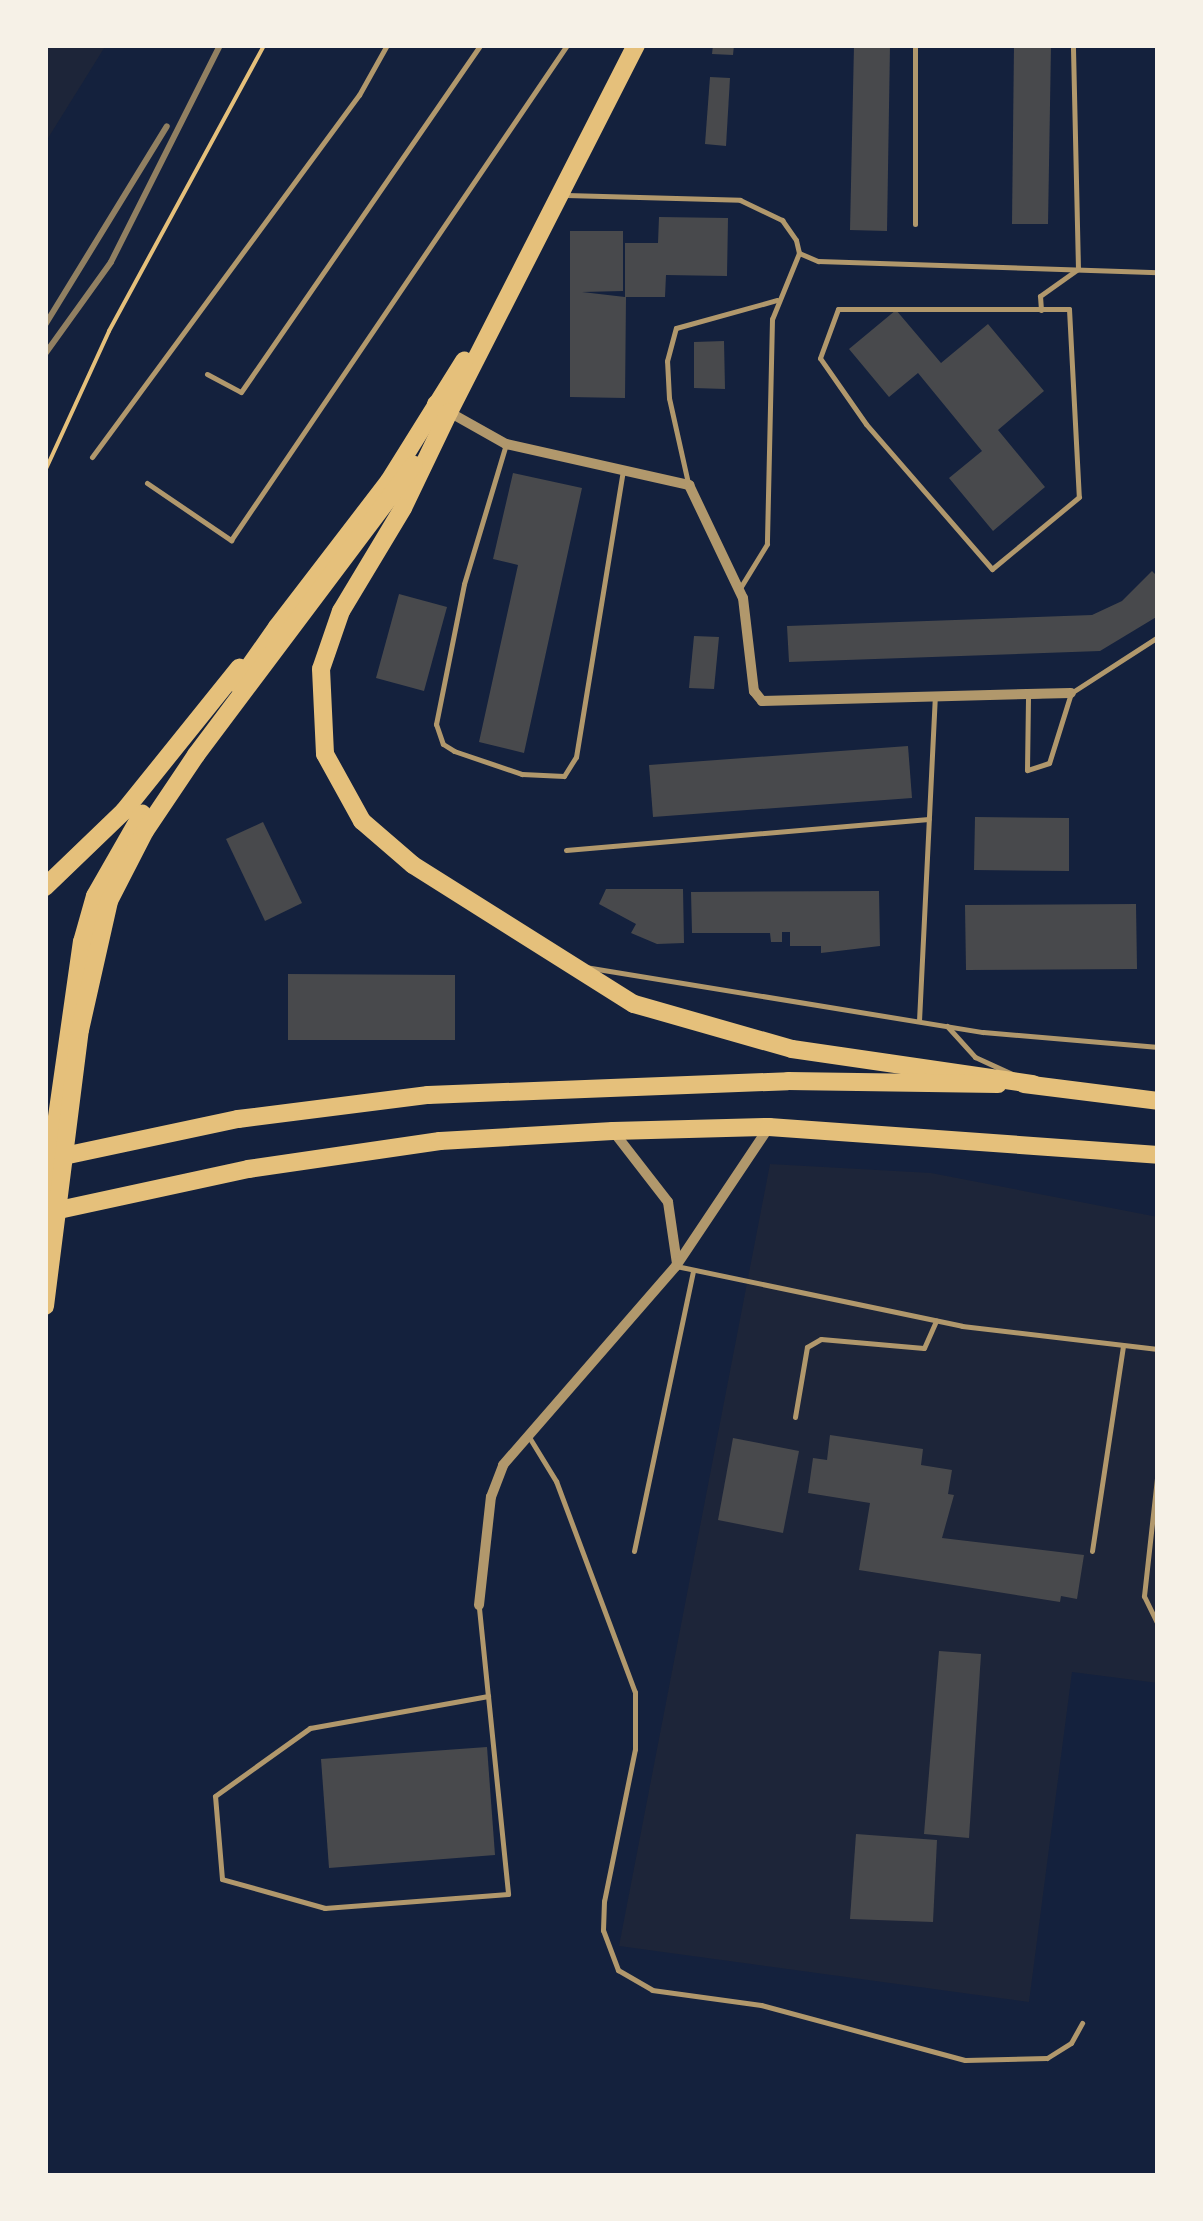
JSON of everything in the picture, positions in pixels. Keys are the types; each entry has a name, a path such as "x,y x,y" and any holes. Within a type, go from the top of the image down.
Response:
{"main road":[{"path":"45,1306 73,1029 109,901 145,830 370,529 563,195 636,45"},
{"path":"45,1201 95,896 135,824 442,408"},
{"path":"442,408 429,460 330,636 319,728 333,775 377,836 567,967 634,1004 712,1031 1158,1101"},
{"path":"45,888 124,811 278,627"},
{"path":"45,1160 238,1120 428,1095 769,1081 1033,1084"},
{"path":"45,1214 248,1169 440,1141 612,1130 769,1127 1158,1155"}],"street":[{"path":"442,408 506,444 688,486 740,589 757,698 1072,693"},
{"path":"479,1604 490,1497 526,1432 676,1266 769,1127"},
{"path":"612,1130 668,1202 676,1266"}],"lane":[{"path":"92,457 359,95 387,45"},
{"path":"207,374 240,392 480,45"},
{"path":"147,482 231,540 568,45"},
{"path":"915,45 915,224"},
{"path":"1073,45 1078,269"},
{"path":"563,195 740,200 782,220 799,253 818,261 1158,272"},
{"path":"740,589 762,560 770,527 776,300 799,253"},
{"path":"1041,310 1040,296 1078,269"},
{"path":"688,486 669,398 670,340 687,323 776,300"},
{"path":"838,309 1041,310 1069,309 1079,497 992,569 866,424 820,358 838,309"},
{"path":"506,444 464,584 436,724 454,752 522,774 564,776 576,757 623,468"},
{"path":"1072,693 1049,763 1027,770 1028,696 1072,693 1158,637"},
{"path":"919,1021 935,697"},
{"path":"566,850 929,819"},
{"path":"567,967 634,970 727,993 947,1026 1158,1047"},
{"path":"947,1026 976,1057 1033,1084"},
{"path":"676,1266 936,1321 1158,1349"},
{"path":"634,1550 693,1270"},
{"path":"795,1417 808,1347 821,1339 924,1348 936,1321"},
{"path":"1092,1552 1123,1345"},
{"path":"526,1432 556,1482 634,1692 635,1749 604,1901 604,1930 618,1970 652,1990 761,2005 964,2060 1047,2058 1072,2043 1082,2023"},
{"path":"1158,1469 1144,1596 1158,1625"},
{"path":"479,1604 508,1894 325,1908 222,1880 214,1796 310,1728 488,1696"}],"path":[{"path":"45,471 109,331 264,45"}],"shaded area":[{"path":"45,45 106,45 45,143"},
{"path":"770,1164 931,1173 1158,1217 1158,1683 1072,1672 1029,2002 619,1946"}],"building":[{"path":"713,45 734,45 733,55 712,54"},
{"path":"854,45 890,45 887,231 850,230"},
{"path":"1014,45 1051,45 1048,224 1012,224"},
{"path":"710,77 730,78 726,146 705,144"},
{"path":"659,217 728,218 727,276 666,275 665,297 626,297 625,398 570,397 570,231 623,231 623,291 582,292 625,297 625,243 658,243"},
{"path":"896,310 941,363 988,324 1044,391 998,430 1045,487 993,531 949,478 982,451 918,373 889,397 849,349"},
{"path":"724,341 725,389 694,388 694,342"},
{"path":"513,473 582,488 524,753 479,742 518,565 493,559"},
{"path":"1152,571 1158,577 1158,616 1100,651 789,662 787,626 1092,615 1122,601"},
{"path":"399,594 447,607 424,691 376,678"},
{"path":"694,636 719,637 714,689 689,688"},
{"path":"908,746 912,798 653,817 649,765"},
{"path":"975,817 1069,818 1069,871 974,870"},
{"path":"263,822 302,903 265,921 226,839"},
{"path":"606,889 683,889 684,943 657,944 631,933 636,924 599,904"},
{"path":"879,891 880,946 821,953 821,946 790,946 790,932 782,932 782,942 771,942 770,933 692,933 691,892"},
{"path":"1136,904 1137,969 966,970 965,905"},
{"path":"288,974 455,975 455,1040 288,1040"},
{"path":"830,1435 923,1449 921,1465 952,1470 948,1494 954,1495 942,1538 1084,1555 1077,1599 1061,1596 1060,1602 859,1570 870,1503 808,1493 813,1458 827,1460"},
{"path":"733,1438 799,1451 783,1533 718,1520"},
{"path":"939,1651 981,1654 969,1838 924,1834"},
{"path":"487,1747 495,1855 329,1868 321,1759"},
{"path":"856,1834 937,1840 933,1922 850,1919"}],"railway":[{"path":"45,354 111,262 220,45"},
{"path":"45,325 167,126"}]}
